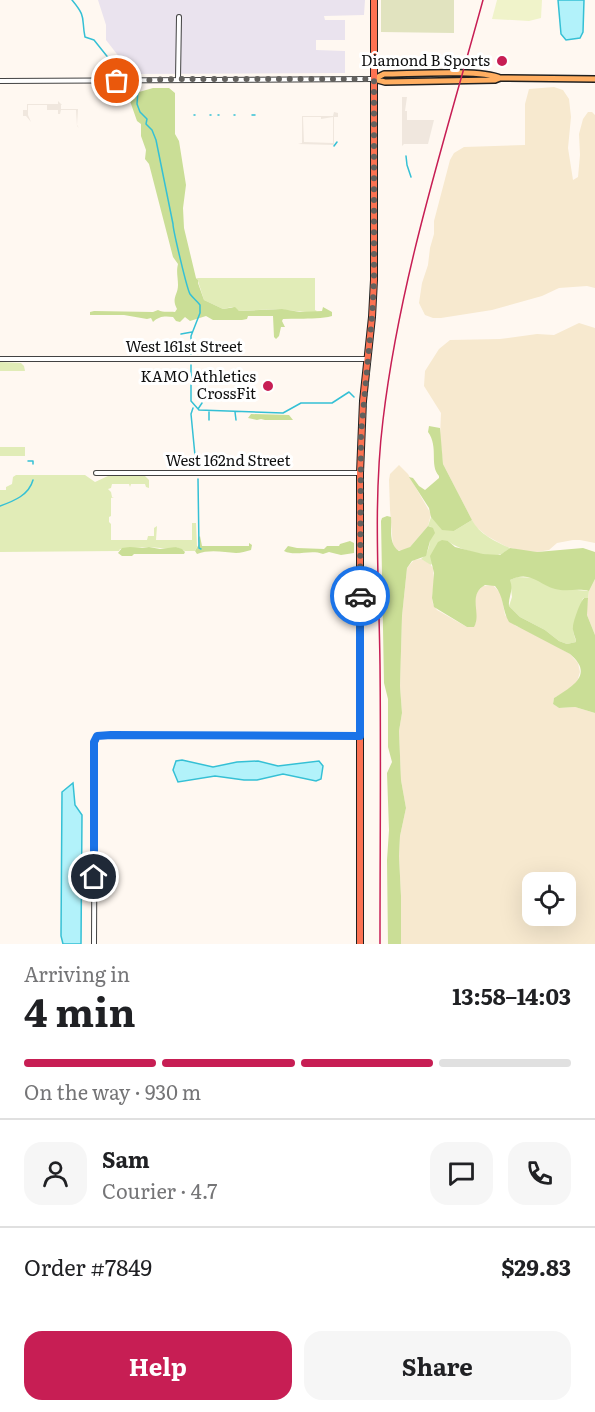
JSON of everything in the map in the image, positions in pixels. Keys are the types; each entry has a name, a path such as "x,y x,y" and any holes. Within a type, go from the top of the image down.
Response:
{"highway":[{"path":"360,944 360,473 374,280 374,0"}],"main road":[{"path":"374,79 395,82 495,81 500,78 595,78"}],"street":[{"path":"178,79 179,17"},
{"path":"0,81 374,79"},
{"name":"West 161st Street","path":"0,359 367,359"},
{"name":"West 162nd Street","path":"96,473 360,473"},
{"path":"94,944 94,742 97,736 360,736"}],"shaded area":[{"path":"98,0 365,0 364,15 324,16 325,20 345,20 345,40 316,40 316,50 345,51 345,73 128,74 127,67 106,40 106,25"},
{"path":"554,87 563,90 569,99 571,117 568,148 573,180 578,177 579,134 583,119 588,112 595,115 595,288 587,286 559,288 542,296 492,310 441,318 425,315 419,303 422,283 434,234 434,221 450,160 454,153 464,147 525,145 525,104 529,89"},
{"path":"402,97 407,97 405,111 407,111 407,120 434,120 428,144 404,144 402,146"},
{"path":"58,101 62,105 61,109 78,109 77,125 79,128 77,126 76,110 61,110 58,114 58,110 47,110 47,105 28,105 31,122 23,116 23,110 27,110 27,104 58,104"},
{"path":"334,112 338,113 338,117 334,117 334,145 298,144 302,143 302,116 333,116","holes":["303,117 321,117 321,119 333,117 333,143 304,142"]},
{"path":"579,323 595,328 595,543 573,540 557,543 549,550 537,552 507,547 475,526 443,464 440,437 441,413 424,386 425,371 439,349 450,340 500,339 537,334 554,335"},
{"path":"399,465 408,474 431,514 428,526 410,547 403,551 393,547 390,510 390,474"},
{"path":"421,559 429,563 433,568 433,604 437,610 467,627 476,623 477,592 483,586 493,585 501,594 505,615 516,626 532,632 570,654 578,663 580,672 577,682 573,687 554,698 553,704 559,708 575,707 595,713 595,944 401,944 399,856 400,836 406,808 401,780 399,731 402,713 400,686 402,616 407,568 414,560"},
{"path":"595,579 595,635 587,615 587,606 589,591"}],"green space":[{"path":"381,0 454,0 454,33 381,32"},
{"path":"497,0 542,0 541,18 529,21 492,19"},
{"path":"169,88 175,93 175,134 179,141 186,185 183,208 184,228 196,278 204,300 223,309 235,307 239,311 282,309 300,312 322,311 323,307 332,312 332,316 283,319 285,327 281,327 276,339 273,316 248,316 247,319 242,320 213,320 206,316 190,321 185,317 180,322 173,317 165,317 153,322 151,318 124,315 90,315 90,312 94,311 175,312 177,309 175,299 178,288 178,264 173,257 149,164 145,159 146,150 141,136 141,124 137,121 129,92"},
{"path":"197,278 315,278 315,310 317,311 315,313 276,309 239,311 232,307 223,309 204,300"},
{"path":"0,362 21,363 25,371 0,371"},
{"path":"251,414 289,415 293,420 257,420 248,418"},
{"path":"429,426 440,428 443,464 472,520 454,531 442,530 431,517 429,508 409,477 425,490 439,478 435,467 433,444 428,432"},
{"path":"0,447 25,447 25,456 0,456"},
{"path":"16,475 85,475 95,482 108,476 145,476 149,480 149,488 145,484 131,484 130,487 129,484 112,484 108,489 114,497 111,498 111,516 109,517 111,540 147,540 148,536 154,536 154,528 157,526 156,540 192,540 192,523 196,523 197,547 195,551 185,551 176,547 172,549 149,547 120,549 119,551 0,552 0,490 6,490"},
{"path":"387,516 391,517 391,536 393,544 399,551 410,547 428,526 433,528 435,533 426,556 412,561 407,568 402,616 400,686 402,713 399,731 401,780 406,808 400,836 399,856 401,944 388,944 387,773 392,762 388,747 388,699 384,683 381,521"},
{"path":"431,517 454,531 472,520 483,533 510,548 500,555 486,555 464,549 448,541 431,565 421,559 427,553 429,545 431,527 428,526"},
{"path":"200,536 202,546 249,546 249,543 252,545 251,550 238,553 211,551 197,554 195,551"},
{"path":"350,541 354,543 354,553 341,555 329,552 323,554 284,551 288,546 324,549 327,546 339,546"},
{"path":"448,541 455,547 483,554 500,555 510,548 537,552 583,548 595,552 595,579 589,591 555,589 529,577 517,577 510,580 509,606 520,617 567,644 576,642 574,621 582,600 588,598 587,615 595,635 595,713 575,707 559,708 553,704 554,698 578,680 580,668 577,661 570,654 509,622 495,586 485,585 477,594 477,616 474,627 467,627 434,607 432,598 434,573 430,556 438,542"},
{"path":"176,547 185,552 184,554 134,554 132,556 122,556 118,553 122,548 160,549"},
{"path":"517,577 537,578 553,588 589,591 588,598 583,598 573,631 576,642 567,644 559,641 545,630 520,617 509,606 512,597 510,580"}],"water":[{"path":"558,0 584,0 583,32 580,38 566,40 561,34"},
{"path":"182,760 213,767 258,761 278,766 319,761 323,766 321,779 316,781 283,774 257,780 215,776 178,782 173,770 176,761"},
{"path":"73,783 75,805 82,815 81,944 63,944 61,936 62,792"}],"waterway":[{"path":"72,0 82,14 85,37 94,40 123,72"},
{"path":"138,90 137,104 140,112 147,119 146,124 152,130 156,140 186,282 190,294 200,305 200,313 191,336 191,354"},
{"path":"334,146 337,142"},
{"path":"406,156 411,177"},
{"path":"181,334 192,332"},
{"path":"191,365 191,401 199,410 283,413 301,403 332,403 349,392 354,397"},
{"path":"198,409 202,403"},
{"path":"193,408 191,414 196,466"},
{"path":"209,412 209,420"},
{"path":"235,412 236,420"},
{"path":"28,461 33,461 33,464"},
{"path":"198,479 199,548 201,549"},
{"path":"0,506 24,494 33,480"}],"railway":[{"path":"380,944 377,512 383,420 400,314 412,261 483,0"}],"way so far":[{"path":"117,81 374,79 374,280 361,434 360,596"}],"place":[{"name":"Diamond B Sports","path":"502,61"},
{"name":"KAMO Athletics CrossFit","path":"268,386"}],"route":[{"path":"94,877 94,742 97,736 360,736 360,596"}]}
